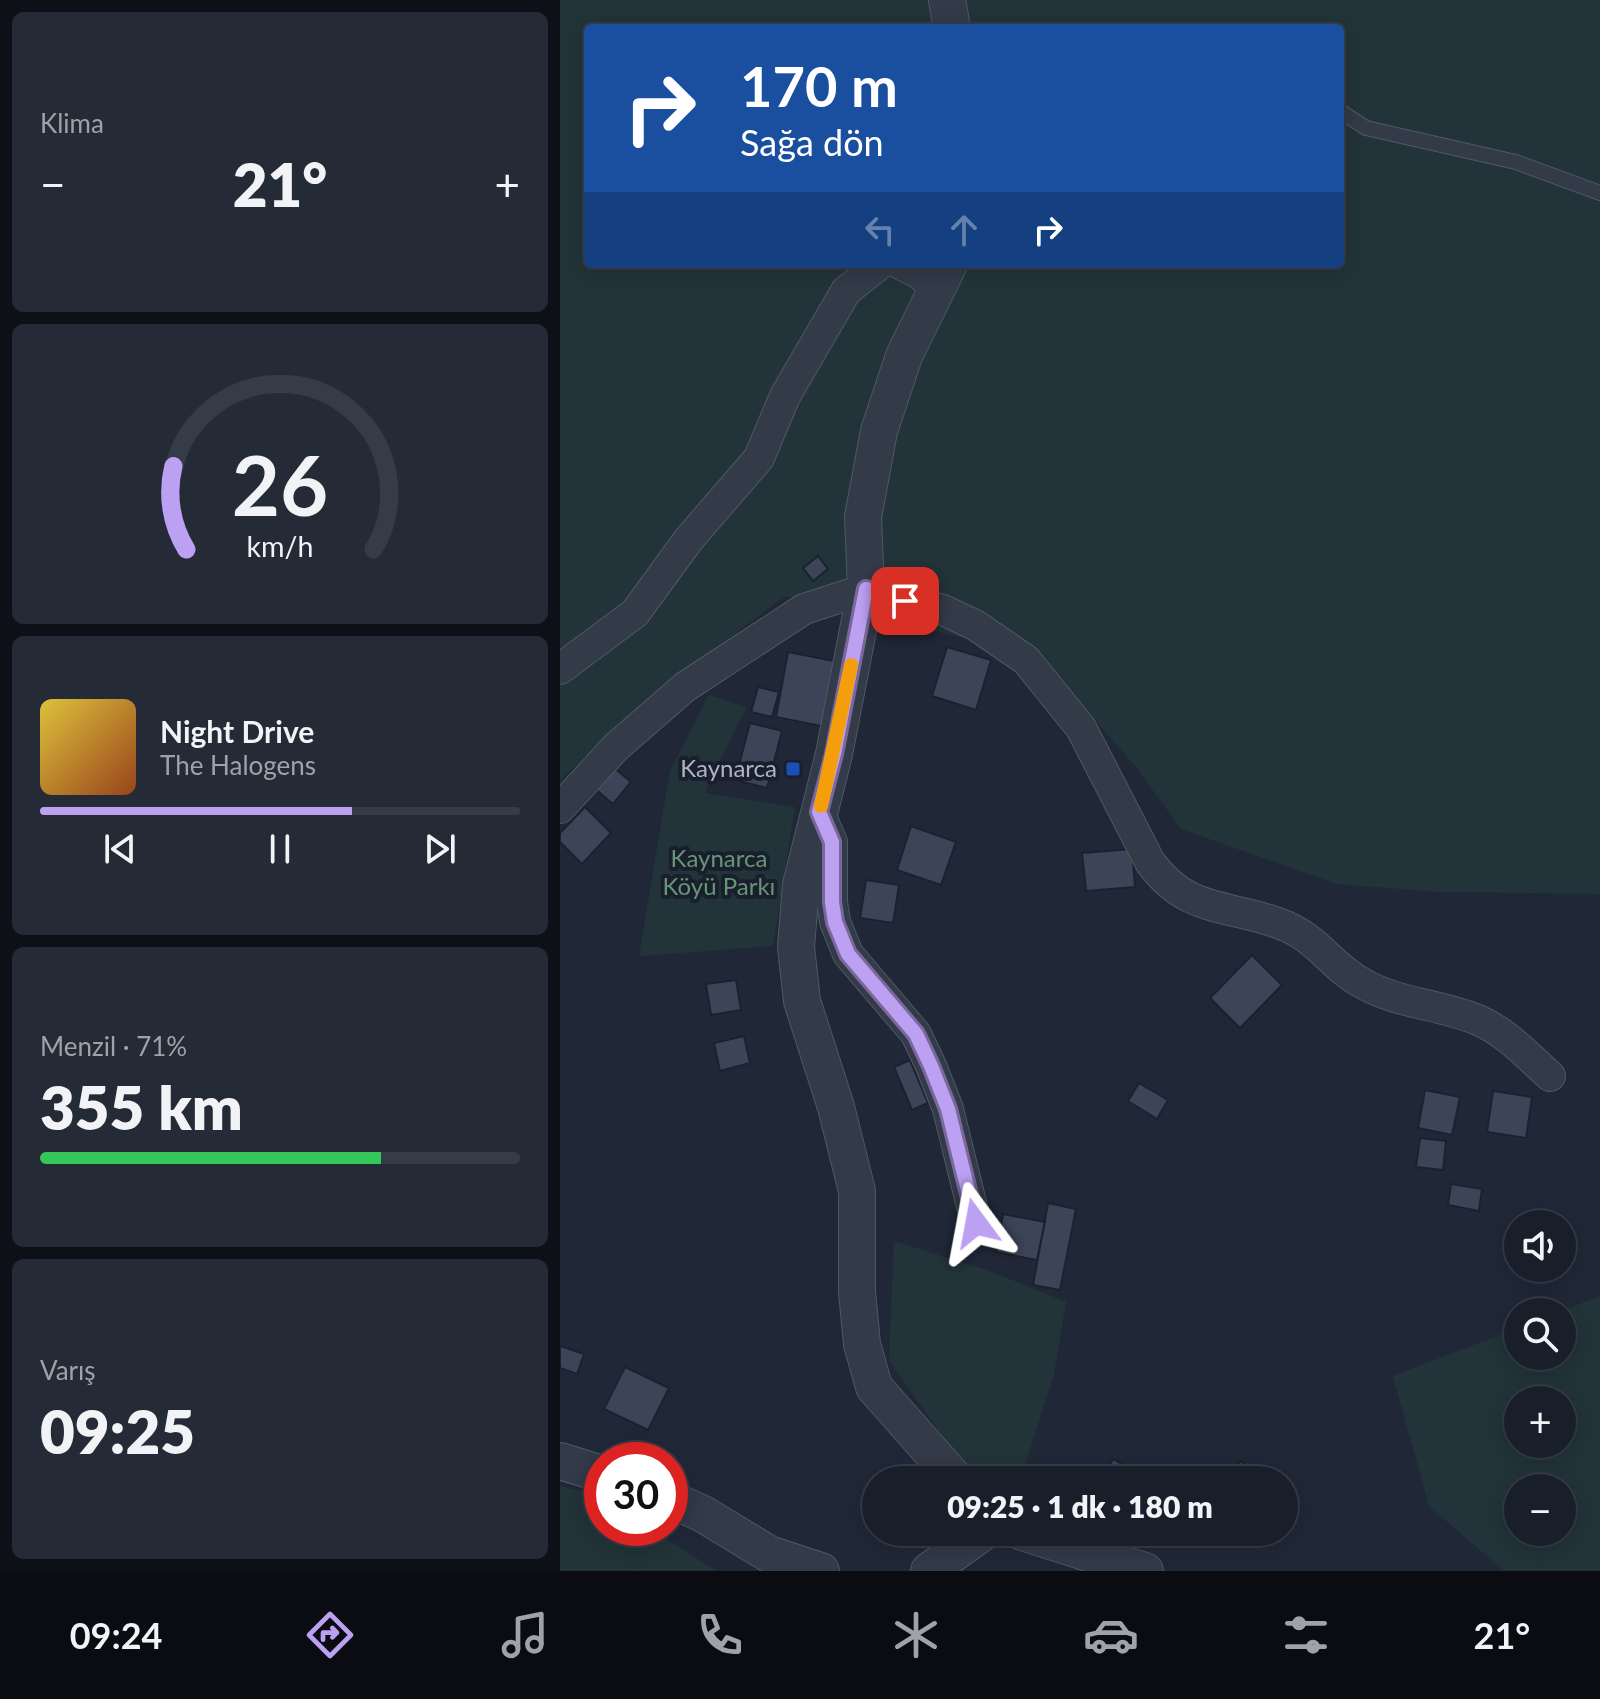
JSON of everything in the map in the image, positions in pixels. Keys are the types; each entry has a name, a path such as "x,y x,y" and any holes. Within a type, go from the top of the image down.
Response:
{"street":[{"path":"947,0 951,24"},
{"path":"560,669 635,613 689,539 759,458 785,396 846,291 875,268"},
{"path":"908,268 920,274 943,277 904,356 879,431 863,517 866,589 834,754 801,885 796,947 802,1001 836,1107 857,1191 857,1292 862,1344 874,1387 944,1466"},
{"path":"560,808 616,747 685,687 804,609 866,589 943,610 975,625 1026,660 1081,728 1150,862 1164,881 1183,895 1219,909 1278,923 1310,938 1360,983 1400,1000 1477,1020 1503,1034 1550,1076"},
{"path":"819,812 832,842 835,922 848,954 916,1034 931,1066 948,1109 976,1223"},
{"path":"560,1461 584,1468"},
{"path":"688,1507 769,1554 821,1571"},
{"path":"929,1571 964,1546"},
{"path":"1066,1546 1145,1571"}],"lane":[{"path":"1344,114 1366,128 1516,162 1600,193"}],"green space":[{"path":"560,0 1600,0 1600,894 1441,892 1337,884 1181,829 1136,767 1037,655 785,596 632,712 560,780"},
{"name":"Kaynarca Köyü Parkı","path":"709,695 746,707 705,793 795,807 773,946 639,956 670,771"},
{"path":"894,1241 995,1273 1066,1302 1054,1374 1025,1466 964,1466 889,1361"},
{"path":"1600,1296 1600,1571 1504,1571 1429,1506 1393,1376 1504,1333 1504,1370 1576,1370 1576,1305"},
{"path":"560,1486 584,1492 584,1546 678,1546 716,1571 560,1571"}],"building":[{"path":"818,556 828,569 813,581 803,568"},
{"path":"947,647 991,660 976,710 932,696"},
{"path":"788,652 839,662 826,727 776,717"},
{"path":"758,687 779,692 772,717 751,712"},
{"path":"750,723 782,731 767,788 735,780"},
{"path":"612,766 631,782 613,804 594,788"},
{"path":"585,807 611,833 582,864 560,842 560,833"},
{"path":"911,826 956,842 941,885 897,870"},
{"path":"1132,849 1135,887 1086,891 1082,853"},
{"path":"866,880 899,885 893,923 860,918"},
{"path":"1252,955 1282,985 1240,1028 1210,998"},
{"path":"736,980 741,1010 711,1015 706,984"},
{"path":"744,1036 750,1063 720,1071 714,1043"},
{"path":"910,1060 928,1103 912,1110 894,1067"},
{"path":"1139,1083 1168,1100 1157,1119 1128,1101"},
{"path":"1425,1090 1460,1097 1452,1135 1418,1128"},
{"path":"1493,1091 1532,1097 1526,1138 1487,1132"},
{"path":"1420,1138 1446,1141 1443,1170 1416,1167"},
{"path":"1451,1184 1482,1189 1479,1211 1448,1205"},
{"path":"1048,1203 1076,1209 1060,1290 1033,1285"},
{"path":"1003,1214 1045,1222 1037,1260 996,1252"},
{"path":"560,1346 584,1354 577,1374 560,1368"},
{"path":"625,1367 669,1388 648,1430 604,1409"},
{"path":"1113,1459 1125,1466 1109,1466"}],"slow traffic":[{"path":"821,806 851,665"}],"place":[{"name":"Kaynarca","path":"793,769"}],"route":[{"path":"905,601 866,589 834,754 819,812 832,842 835,922 848,954 916,1034 931,1066 948,1109 976,1223"}]}
